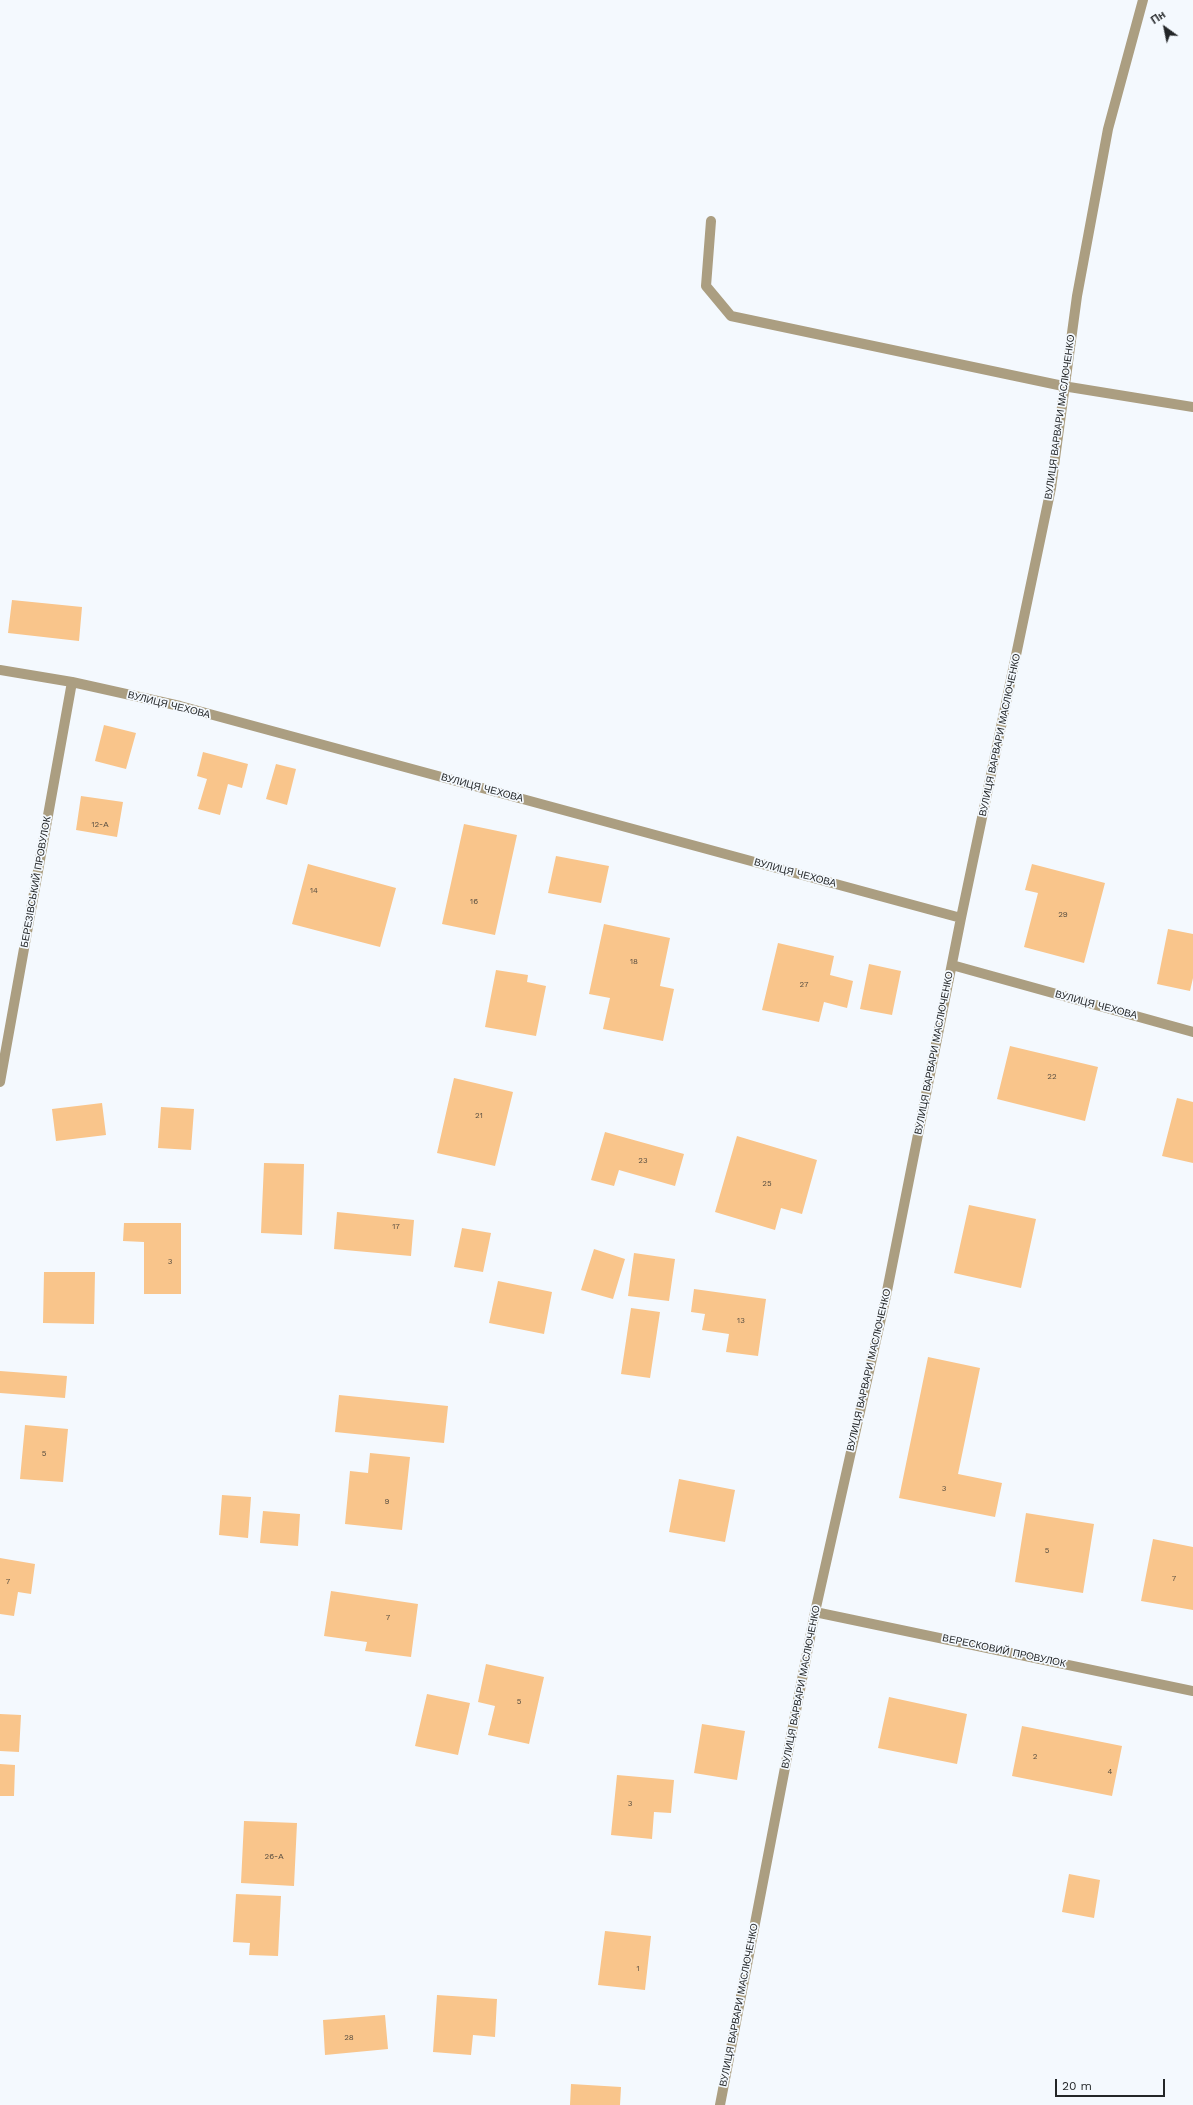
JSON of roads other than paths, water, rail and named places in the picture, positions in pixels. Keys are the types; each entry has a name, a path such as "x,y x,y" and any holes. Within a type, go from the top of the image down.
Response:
{"street":[{"name":"ВУЛИЦЯ ВАРВАРИ МАСЛЮЧЕНКО","path":"720,2105 815,1612 886,1296 961,918 1051,488 1077,296 1108,129 1143,0"},
{"path":"711,221 706,286 731,316 1064,386 1193,407"},
{"name":"ВУЛИЦЯ ЧЕХОВА","path":"0,670 72,682 187,708 961,918"},
{"name":"БЕРЕЗІВСЬКИЙ ПРОВУЛОК","path":"0,1082 72,682"},
{"name":"ВУЛИЦЯ ЧЕХОВА","path":"952,965 1193,1032"},
{"name":"ВЕРЕСКОВИЙ ПРОВУЛОК","path":"815,1612 1193,1691"}]}
